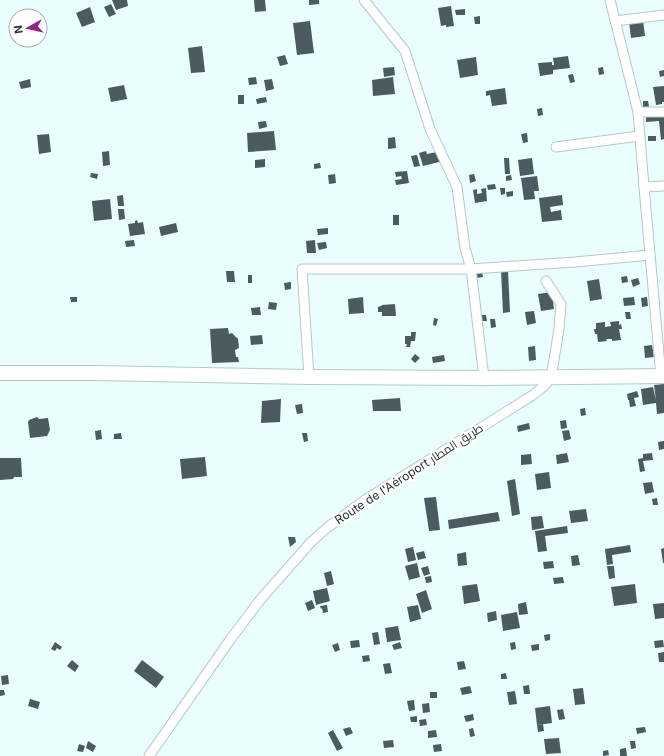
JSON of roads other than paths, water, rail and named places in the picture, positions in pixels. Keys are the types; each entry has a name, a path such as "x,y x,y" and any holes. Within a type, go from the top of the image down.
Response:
{"main road":[{"path":"0,373 309,377 662,377"}],"street":[{"path":"364,0 405,51 430,130 457,187 465,248 471,269 484,378"},
{"path":"610,0 638,112 662,377"},
{"path":"615,21 664,15"},
{"path":"638,112 664,112"},
{"path":"556,147 639,136"},
{"path":"644,187 664,186"},
{"path":"309,377 302,269 471,269 650,255"},
{"path":"546,282 561,304 559,329 551,378"},
{"name":"Route de l'Aéroport طريق المطار","path":"150,756 230,640 260,600 290,564 311,542 364,500 533,395 551,378"}]}
